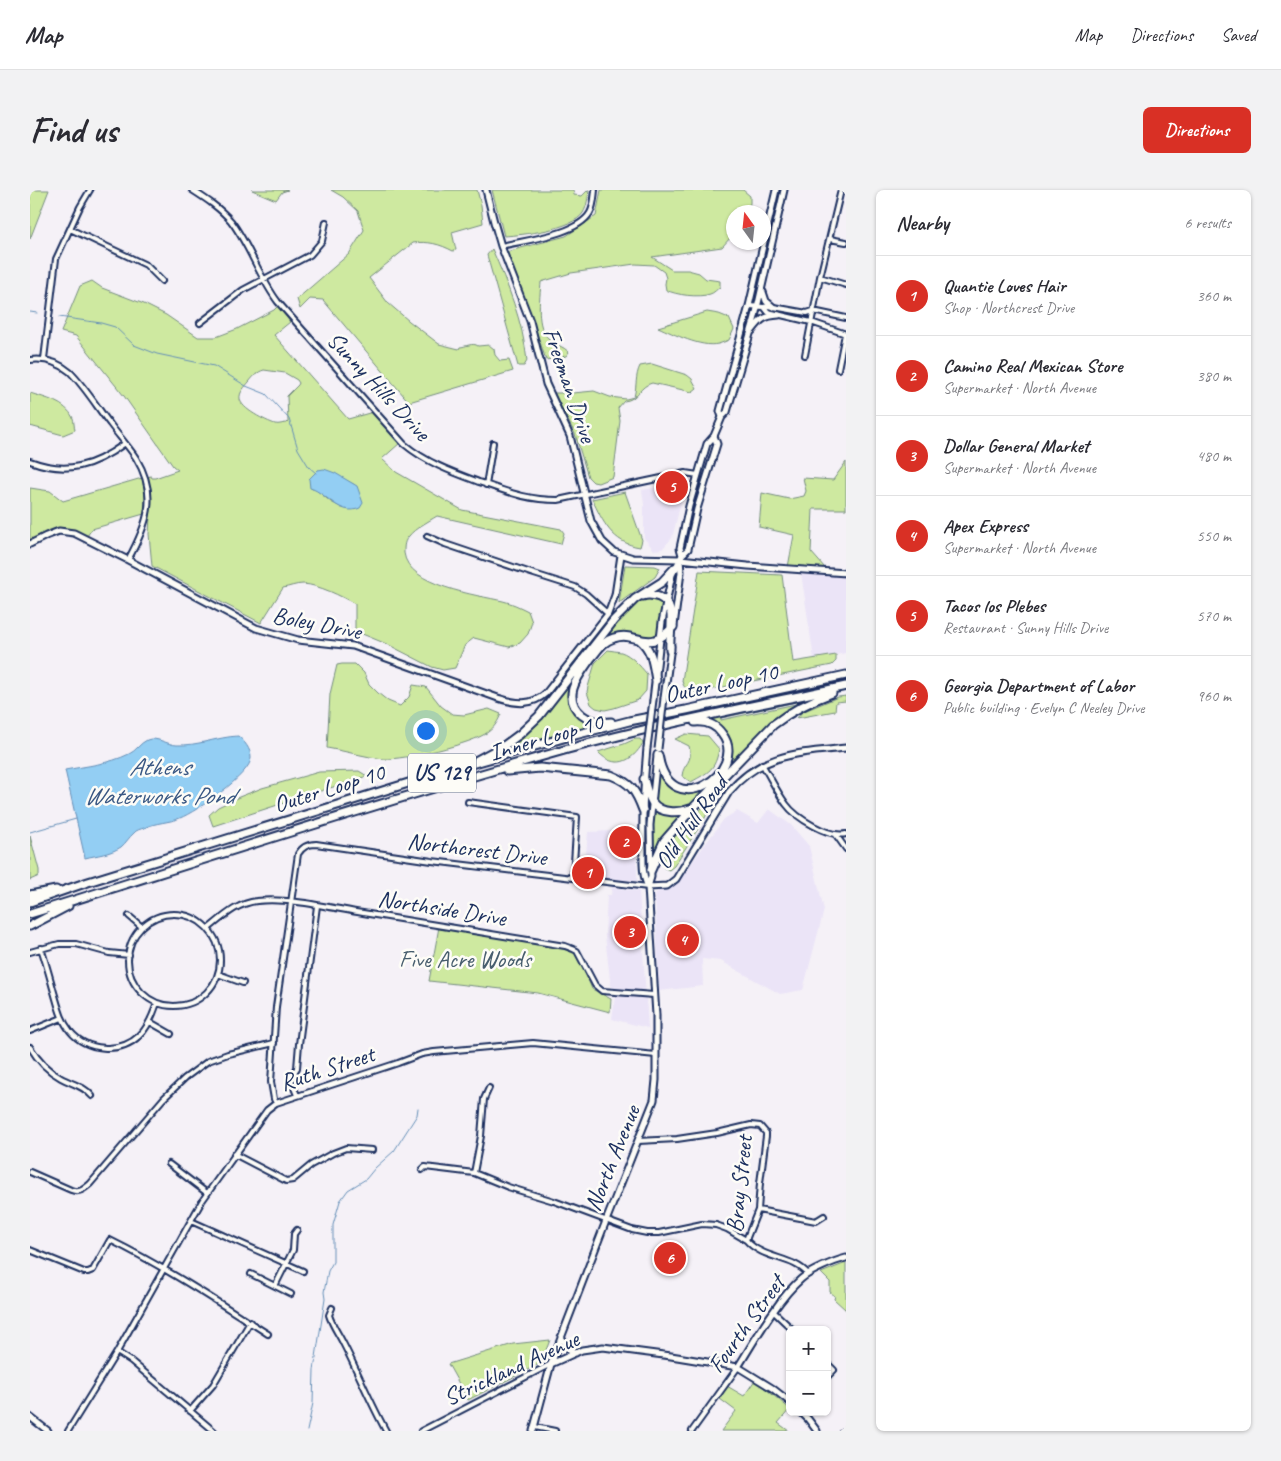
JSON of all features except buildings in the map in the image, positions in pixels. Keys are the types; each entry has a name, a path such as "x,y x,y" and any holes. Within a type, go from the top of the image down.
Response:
{"highway":[{"path":"457,768 505,745 520,734 539,716 614,620 635,598 662,582 674,568"},
{"path":"635,598 648,594 653,595 665,601 670,607 672,629 669,640 670,650"},
{"path":"629,721 603,723 588,719 580,713 572,697 573,687 579,674 606,642 613,638 633,637 647,642 660,638 672,629"},
{"path":"638,639 651,654 656,680"},
{"name":"Outer Loop 10","path":"30,902 88,882 457,768 629,721 846,675"},
{"path":"651,870 664,841 693,808 779,720 809,701 846,687"},
{"name":"Inner Loop 10","path":"103,892 260,841 569,749 675,723 846,687"},
{"path":"658,752 664,776 673,786 688,790 697,789 707,784 726,764 727,743 716,728 711,724 698,722 675,723"},
{"path":"465,779 514,769 540,768 605,774 621,779 629,785 637,794 643,810"},
{"path":"644,780 652,802 666,811 678,812 693,808"},
{"path":"30,895 88,882"},
{"path":"30,926 61,909 103,892"},
{"name":"US 129","path":"30,914 103,892"}],"main road":[{"name":"Freeman Drive","path":"486,190 501,246 528,313 546,384 570,436 591,521 596,532 608,546 614,552 621,555"},
{"path":"722,416 720,411 749,306 776,190"},
{"path":"672,629 681,572 680,548 698,476 707,444 714,436 722,416 728,412 758,307 784,190"},
{"path":"762,287 766,301 773,307"},
{"path":"750,333 763,318 779,315"},
{"path":"681,557 688,549 697,508 717,444 714,436"},
{"name":"Boley Drive","path":"30,544 53,533 69,532 128,560 256,628 298,640 353,646 509,702 531,702 542,697 608,614"},
{"path":"608,614 615,595 621,555 641,559 681,557 748,566 846,572"},
{"name":"North Avenue","path":"648,887 644,879 643,810 647,748 665,601 674,568 681,557"},
{"name":"North Avenue","path":"534,1429 551,1364 654,1100 656,1055 648,887 651,878 650,825 670,650"},
{"name":"Old Hull Road","path":"648,887 667,886 676,879 730,792 743,777 762,764 777,758 792,754 846,748"},
{"name":"Fourth Street","path":"738,1367 774,1312 801,1278 833,1262 846,1258"},
{"path":"561,1337 569,1349 576,1353"},
{"name":"Strickland Avenue","path":"551,1364 590,1348 610,1347 738,1367"},
{"path":"738,1367 786,1399"},
{"path":"805,1416 817,1431"},
{"path":"30,1417 48,1431"}],"street":[{"path":"44,359 54,266 90,190"},
{"name":"Sunny Hills Drive","path":"192,190 210,202 230,220 278,302 404,444 431,463 508,493 539,500 558,500 685,473 698,476"},
{"path":"501,246 561,232 574,227 587,218 591,211 595,190"},
{"path":"805,355 820,277 841,190"},
{"path":"200,323 244,290 310,255 322,241 326,222"},
{"path":"70,229 146,265 162,281"},
{"path":"830,238 846,242"},
{"path":"820,277 846,285"},
{"path":"749,306 764,308 768,306 807,313 813,311 846,318"},
{"path":"764,308 768,312 811,322 846,334 838,369"},
{"path":"30,360 44,359 57,363 74,376 141,467 148,496 148,511 145,526 128,560"},
{"path":"486,484 493,443"},
{"path":"30,462 55,468 81,466 99,460 124,444"},
{"path":"427,536 531,574 575,587 586,594 608,614"},
{"path":"762,764 786,805 799,816 816,827 836,835 846,834"},
{"path":"468,802 577,817 573,878"},
{"path":"836,835 846,849"},
{"name":"Northcrest Drive","path":"292,902 298,854 309,844 648,887"},
{"name":"Northside Drive","path":"208,929 226,914 246,903 272,900 292,902 573,948 577,951 598,989 602,991 654,995"},
{"path":"276,1103 271,1082 276,1007 292,902"},
{"path":"297,1096 291,1077 297,1068 317,906"},
{"path":"168,915 183,915 197,920 208,929 216,941 220,954 218,974 213,986 205,995 194,1002 182,1006 169,1006 157,1003 142,993 134,982 129,969 129,955 135,937 142,928 154,919 168,915"},
{"path":"129,916 142,928"},
{"path":"30,952 59,944 76,944 109,953 129,955"},
{"path":"41,948 62,1018 70,1031 80,1040 93,1046 107,1049 127,1044 139,1037 150,1022 157,1003"},
{"path":"218,974 243,983"},
{"path":"30,1031 62,1018"},
{"path":"150,1022 170,1034"},
{"name":"Ruth Street","path":"68,1431 117,1352 207,1193 267,1110 276,1103 422,1054 434,1052 533,1043 656,1055"},
{"path":"30,1172 71,1190 78,1192 82,1190 90,1184 151,1113 185,1078 208,1061 228,1054 274,1044"},
{"path":"30,1047 43,1064 59,1077 86,1089 92,1096"},
{"path":"474,1173 481,1136 484,1099 489,1088"},
{"name":"Bray Street","path":"638,1141 677,1139 717,1133 751,1125 760,1126 766,1133 766,1136 758,1210 746,1240 752,1247 765,1254 796,1265 808,1274"},
{"path":"234,1154 286,1181 293,1180 311,1165 333,1152 346,1148 372,1150"},
{"path":"169,1164 207,1193"},
{"path":"422,1170 425,1167 430,1167 474,1173 508,1187 554,1201 632,1230 659,1233 702,1224 716,1225 746,1240"},
{"path":"758,1210 816,1221 824,1216"},
{"path":"191,1221 303,1271"},
{"path":"275,1286 293,1250 294,1234 297,1230"},
{"path":"30,1250 88,1272 93,1270 110,1240 164,1269 268,1334"},
{"path":"251,1274 291,1294"},
{"path":"332,1308 329,1315 331,1322 343,1342 386,1431"},
{"path":"774,1312 789,1326"},
{"path":"190,1411 213,1385 250,1322"},
{"path":"117,1352 131,1361 214,1431"},
{"name":"Strickland Avenue","path":"421,1431 551,1364"},
{"name":"Fourth Street","path":"692,1431 738,1367"},
{"path":"534,1429 543,1428 555,1431"}],"shaded area":[{"path":"680,483 682,498 672,538 662,549 654,550 644,538 642,490"},
{"path":"801,573 846,576 846,653 814,659"},
{"path":"769,809 791,825 809,846 824,910 803,990 780,994 721,961 702,959 703,986 659,991 655,894 660,890 670,889 678,881 724,819 737,811 758,823"},
{"path":"636,830 637,881 584,877 588,832"},
{"path":"612,887 639,891 648,1028 612,1019 616,989 611,988 605,936 607,895 611,895"}],"green space":[{"path":"30,190 49,190 30,239"},
{"path":"252,190 288,190 282,192 276,200"},
{"path":"331,190 477,190 483,223 452,232 456,250 453,251 429,243 413,243 369,278 388,303 439,344 459,349 460,347 471,345 489,345 494,349 495,355 500,361 509,360 513,371 409,402 323,300 310,299 300,309 297,299 349,254 364,230 358,211 343,197"},
{"path":"492,190 573,190 574,195 582,196 589,190 583,213 578,219 547,230 504,236"},
{"path":"601,190 743,190 750,196 750,205 726,205 726,243 722,247 652,257 672,270 688,270 699,273 706,279 720,281 720,287 711,293 700,296 666,290 664,272 654,265 635,264 571,273 541,282 539,312 542,327 549,339 569,352 566,356 546,360 527,304 506,252 566,236 596,216"},
{"path":"492,249 509,290 522,332 527,361 524,366 518,366 490,266 487,255"},
{"path":"92,281 102,288 144,304 166,315 198,337 216,337 237,329 274,310 278,306 290,322 274,335 348,419 373,412 400,443 382,459 396,472 462,510 561,529 564,533 561,544 437,516 414,531 405,542 404,553 408,564 418,574 430,581 461,592 516,605 528,611 532,622 528,634 520,643 509,647 474,638 465,645 455,668 443,670 432,667 389,645 355,631 355,604 337,594 303,584 283,588 261,623 152,566 149,534 151,497 147,477 155,478 178,470 173,466 124,396 76,336 61,332 80,286","holes":["264,370 285,373 299,383 287,396 287,423 276,424 266,420 249,411 241,403 240,394 256,374","318,470 340,477 355,485 342,508 315,489 312,489 313,475"]},
{"path":"707,312 729,318 734,329 729,340 718,344 704,344 688,340 658,327"},
{"path":"652,364 687,375 692,379 697,388 692,392 652,383 644,387 634,397 640,366"},
{"path":"594,391 610,397 626,399 634,397 624,401 618,408 620,421 613,477 598,483 593,482 588,477 575,434 554,393"},
{"path":"30,393 54,401 65,408 73,418 75,430 63,435 30,426"},
{"path":"846,462 846,509 813,509 811,552 825,568 788,567 794,535 759,527 762,493 789,499 804,496 806,491 803,478 833,480"},
{"path":"142,478 145,496 144,514 92,529 87,536 58,530 30,542 30,488 50,491 63,501"},
{"path":"625,492 642,540 640,547 630,545 615,536 600,516 592,499"},
{"path":"625,565 655,566 660,568 655,577 619,603"},
{"path":"699,571 782,575 793,662 836,655 836,661 832,665 699,692 688,690 684,687 682,681"},
{"path":"646,596 663,602 658,637 655,639 614,635 577,673 571,701 594,723 593,726 504,752 502,749 514,741 616,621 632,604"},
{"path":"608,650 621,652 628,656 647,674 646,691 638,700 605,710 596,708 591,704 587,692 595,663"},
{"path":"355,664 378,693 388,701 400,706 409,697 413,685 426,687 441,706 452,714 464,715 489,709 501,714 493,728 480,737 421,754 384,759 327,748 330,694 337,665"},
{"path":"846,696 846,701 836,702 835,711 797,718 802,712 838,697"},
{"path":"812,698 791,709 688,808 668,810 655,802 659,769 665,782 673,789 689,794 700,792 718,773 730,754 712,719","holes":["796,702 796,704 721,720 721,718"]},
{"path":"686,734 708,736 719,749 710,770 691,782 682,776 690,756 689,746 675,739"},
{"path":"640,739 643,743 634,755 623,761 611,761 604,758 598,752 624,744"},
{"path":"359,771 367,776 213,826 209,815 218,807 262,788 319,772"},
{"path":"708,805 710,807 705,818 674,866 669,870 664,868 665,855 670,842 703,807"},
{"path":"654,806 685,812 655,854 652,833"},
{"path":"30,836 39,876 30,880"},
{"name":"Five Acre Woods","path":"439,927 568,949 577,954 592,989 611,999 610,1012 538,993 429,981"},
{"path":"846,1263 846,1310 834,1299 835,1296 830,1292 830,1282 821,1273"},
{"path":"550,1340 541,1363 468,1400 448,1364 513,1344"},
{"path":"755,1380 786,1406 786,1414 778,1423 789,1431 721,1431 736,1411 720,1399 727,1386 744,1396"}],"water":[{"path":"324,469 357,486 363,503 360,508 353,510 340,507 310,488 309,479 318,470"},
{"name":"Athens Waterworks Pond","path":"238,736 245,743 251,755 249,765 222,792 180,818 137,830 117,849 85,858 65,770 114,760 131,753 145,741 151,739 173,745 185,745"}],"waterway":[{"path":"30,312 37,313"},
{"path":"59,317 115,327 134,345 157,354 214,366 246,386 266,394 289,419 298,449 309,467 316,473"},
{"path":"30,832 76,819"},
{"path":"307,1431 313,1403 314,1370 325,1299 324,1292 328,1271 333,1262 333,1225 340,1201 348,1190 366,1179 394,1151 417,1115 418,1108"}],"railway":[{"path":"838,1431 846,1427"}],"place":[{"name":"Tacos los Plebes","path":"672,487"},
{"name":"Camino Real Mexican Store","path":"625,842"},
{"name":"Quantie Loves Hair","path":"588,873"},
{"name":"Dollar General Market","path":"630,932"},
{"name":"Apex Express","path":"683,940"},
{"name":"Georgia Department of Labor","path":"670,1258"}]}
